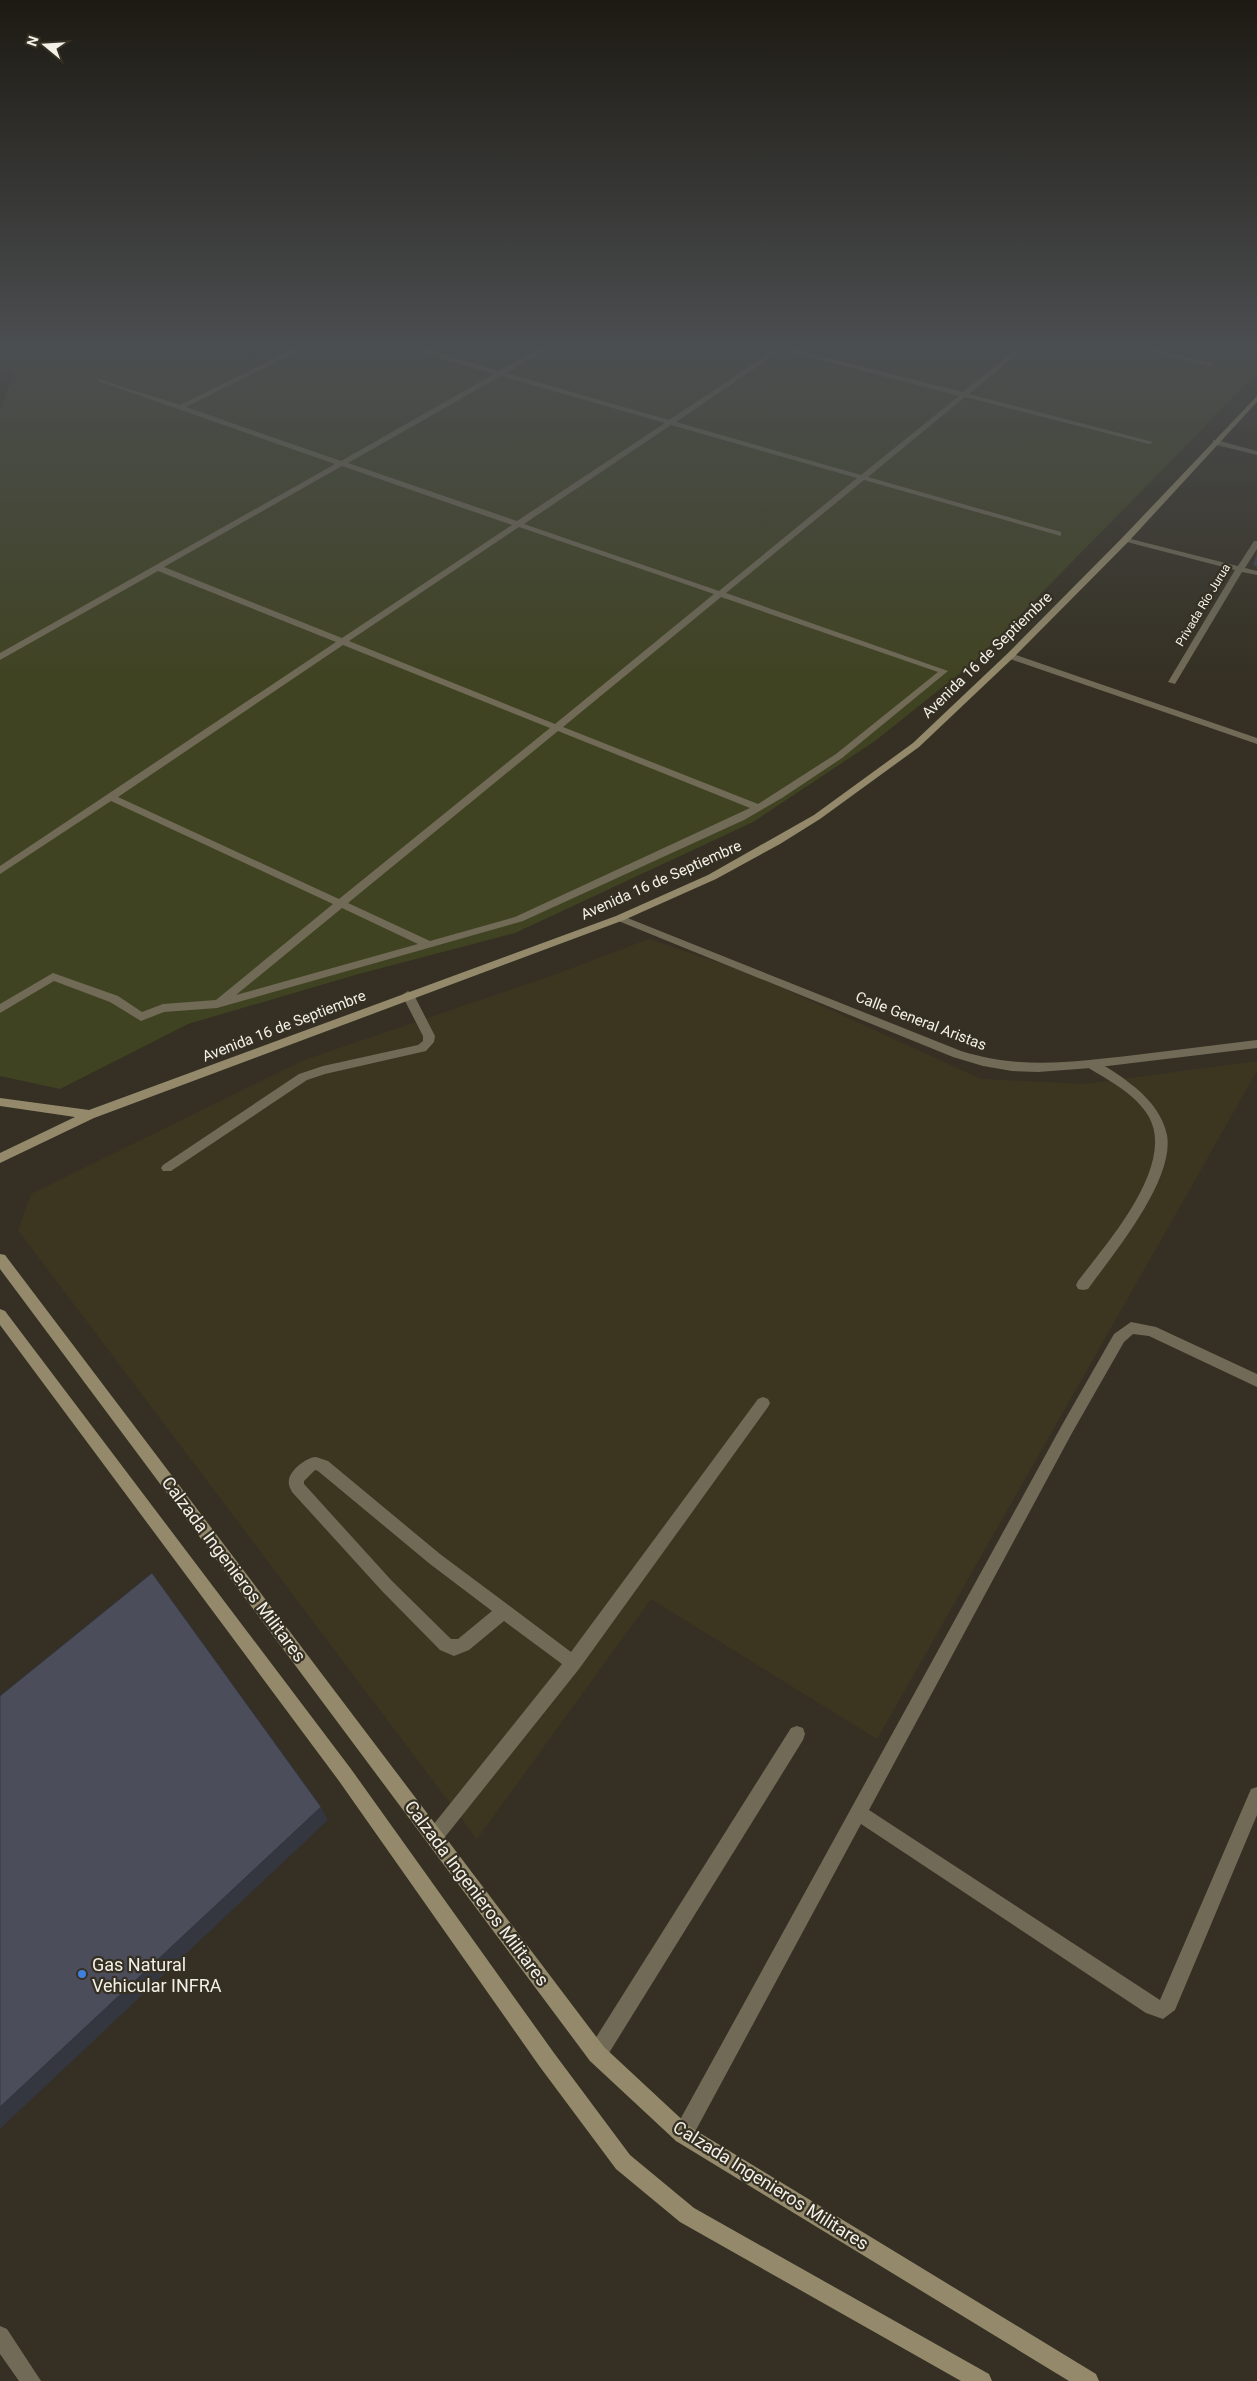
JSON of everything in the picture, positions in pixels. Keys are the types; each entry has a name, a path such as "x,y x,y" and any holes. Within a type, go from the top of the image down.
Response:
{"main road":[{"name":"Avenida 16 de Septiembre","path":"0,1158 90,1115 620,918 712,877 776,842 817,817 916,745 1010,656 1126,539 1203,456"},
{"path":"0,1102 90,1115"},
{"name":"Calzada Ingenieros Militares","path":"0,1259 435,1836 596,2054 683,2134 1089,2381"},
{"path":"0,1315 345,1776 547,2060 623,2162 687,2214 982,2381"}],"street":[{"path":"0,1008 53,977 114,999 141,1017 163,1008 217,1004 519,919 741,818 839,756 944,671 321,456"},
{"path":"0,657 353,456"},
{"path":"0,871 619,456"},
{"path":"787,456 1058,534"},
{"path":"217,1004 889,456"},
{"path":"1126,539 1257,573"},
{"name":"Privada Río Jurua","path":"1172,682 1257,543"},
{"path":"158,568 758,808"},
{"path":"1010,656 1257,741"},
{"path":"110,798 428,944"},
{"name":"Calle General Aristas","path":"620,918 966,1056 1012,1067 1038,1068 1090,1064 1257,1044"},
{"path":"167,1168 303,1077 323,1070 422,1048 428,1042 429,1036 408,996"},
{"path":"1083,1285 1146,1196 1156,1170 1161,1144 1156,1118 1137,1095 1090,1064"},
{"path":"683,2134 857,1812 1062,1438 1119,1338 1131,1328 1151,1331 1257,1381"},
{"path":"435,1836 573,1663 763,1403"},
{"path":"504,1611 463,1645 454,1648 446,1645 387,1586 297,1487 296,1479 310,1464 318,1463 324,1466 435,1559 504,1611 573,1663"},
{"path":"596,2054 797,1734"},
{"path":"857,1812 1152,2007 1163,2010 1169,2004 1257,1795"},
{"path":"0,2336 31,2381"}],"shaded area":[{"path":"649,939 752,974 981,1079 1085,1084 1257,1061 1257,1071 877,1739 651,1599 477,1839 18,1230 31,1194 304,1060 548,977"}],"green space":[{"path":"0,456 1176,456 974,662 875,741 753,822 515,933 355,975 188,1024 60,1089 0,1076"}],"building":[{"name":"Gas Natural Vehicular INFRA","path":"152,1573 321,1807 0,2107 0,1696"}],"place":[{"name":"Gas Natural Vehicular INFRA","path":"82,1974"}]}
